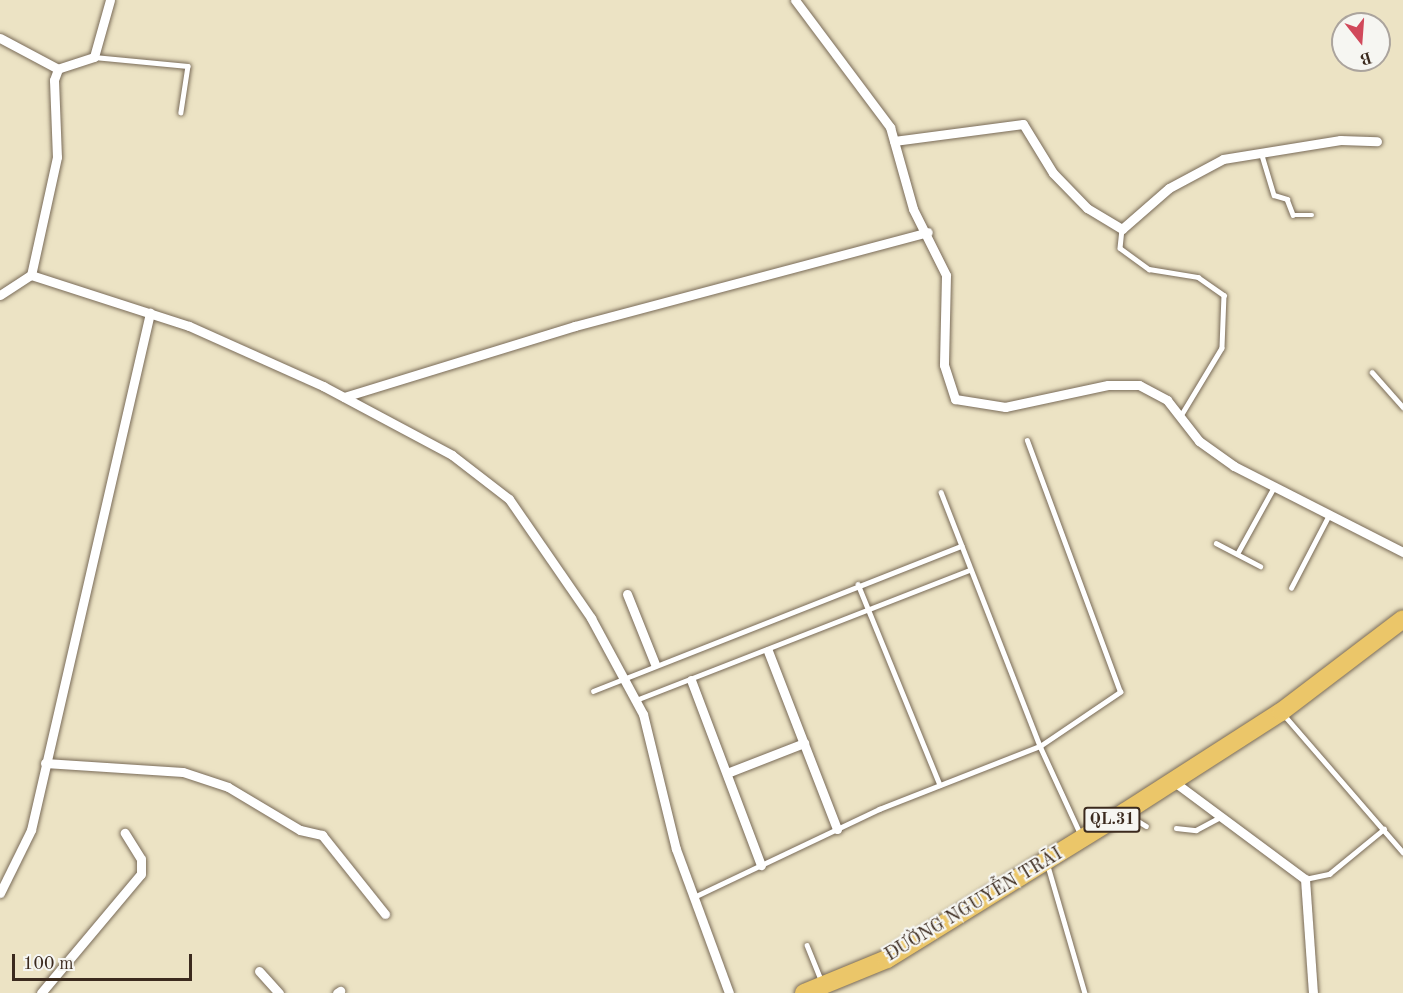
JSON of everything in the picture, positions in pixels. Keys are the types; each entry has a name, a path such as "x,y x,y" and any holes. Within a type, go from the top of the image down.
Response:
{"highway":[{"name":"ĐƯỜNG NGUYỄN TRÃI","path":"804,993 887,959 1125,812 1281,712 1403,619"}],"street":[{"path":"0,38 58,69 94,57 110,0"},
{"path":"795,0 885,117 894,141 908,196 928,232 948,287 944,365 955,399 967,405 1025,405 1123,383 1155,392 1216,453 1274,487 1403,552"},
{"path":"0,296 31,275 57,157 58,69"},
{"path":"894,141 1023,124 1053,173 1087,208 1122,229 1199,169 1261,151 1377,141"},
{"path":"344,397 575,326 928,232"},
{"path":"31,275 150,313 344,397 452,455 508,499 624,676 636,700 669,828 696,896 729,993"},
{"path":"0,892 31,830 150,313"},
{"path":"627,594 655,664"},
{"path":"768,651 837,829"},
{"path":"690,680 761,865"},
{"path":"726,773 804,743"},
{"path":"45,763 183,772 228,787 300,830 322,835 386,914"},
{"path":"1173,781 1219,818 1305,879 1313,993"},
{"path":"41,993 141,874 141,859 125,833"},
{"path":"259,970 279,993"}],"lane":[{"path":"94,57 188,66 181,112"},
{"path":"1261,151 1274,195 1287,199 1293,215 1312,215"},
{"path":"1122,229 1120,248 1149,269 1198,277 1224,295 1222,348 1180,416"},
{"path":"1372,372 1403,407"},
{"path":"696,896 837,829 1040,746 1120,692 1027,441"},
{"path":"1237,554 1274,487"},
{"path":"941,492 1040,746 1083,838"},
{"path":"1291,588 1329,515"},
{"path":"1216,543 1260,566"},
{"path":"593,691 624,676 961,546"},
{"path":"636,700 870,612 970,570"},
{"path":"858,584 940,785"},
{"path":"1281,712 1403,852"},
{"path":"1125,812 1146,826"},
{"path":"1176,828 1196,830 1219,818"},
{"path":"1305,879 1329,874 1384,829"},
{"path":"1046,861 1085,993"},
{"path":"807,945 823,985"}]}
